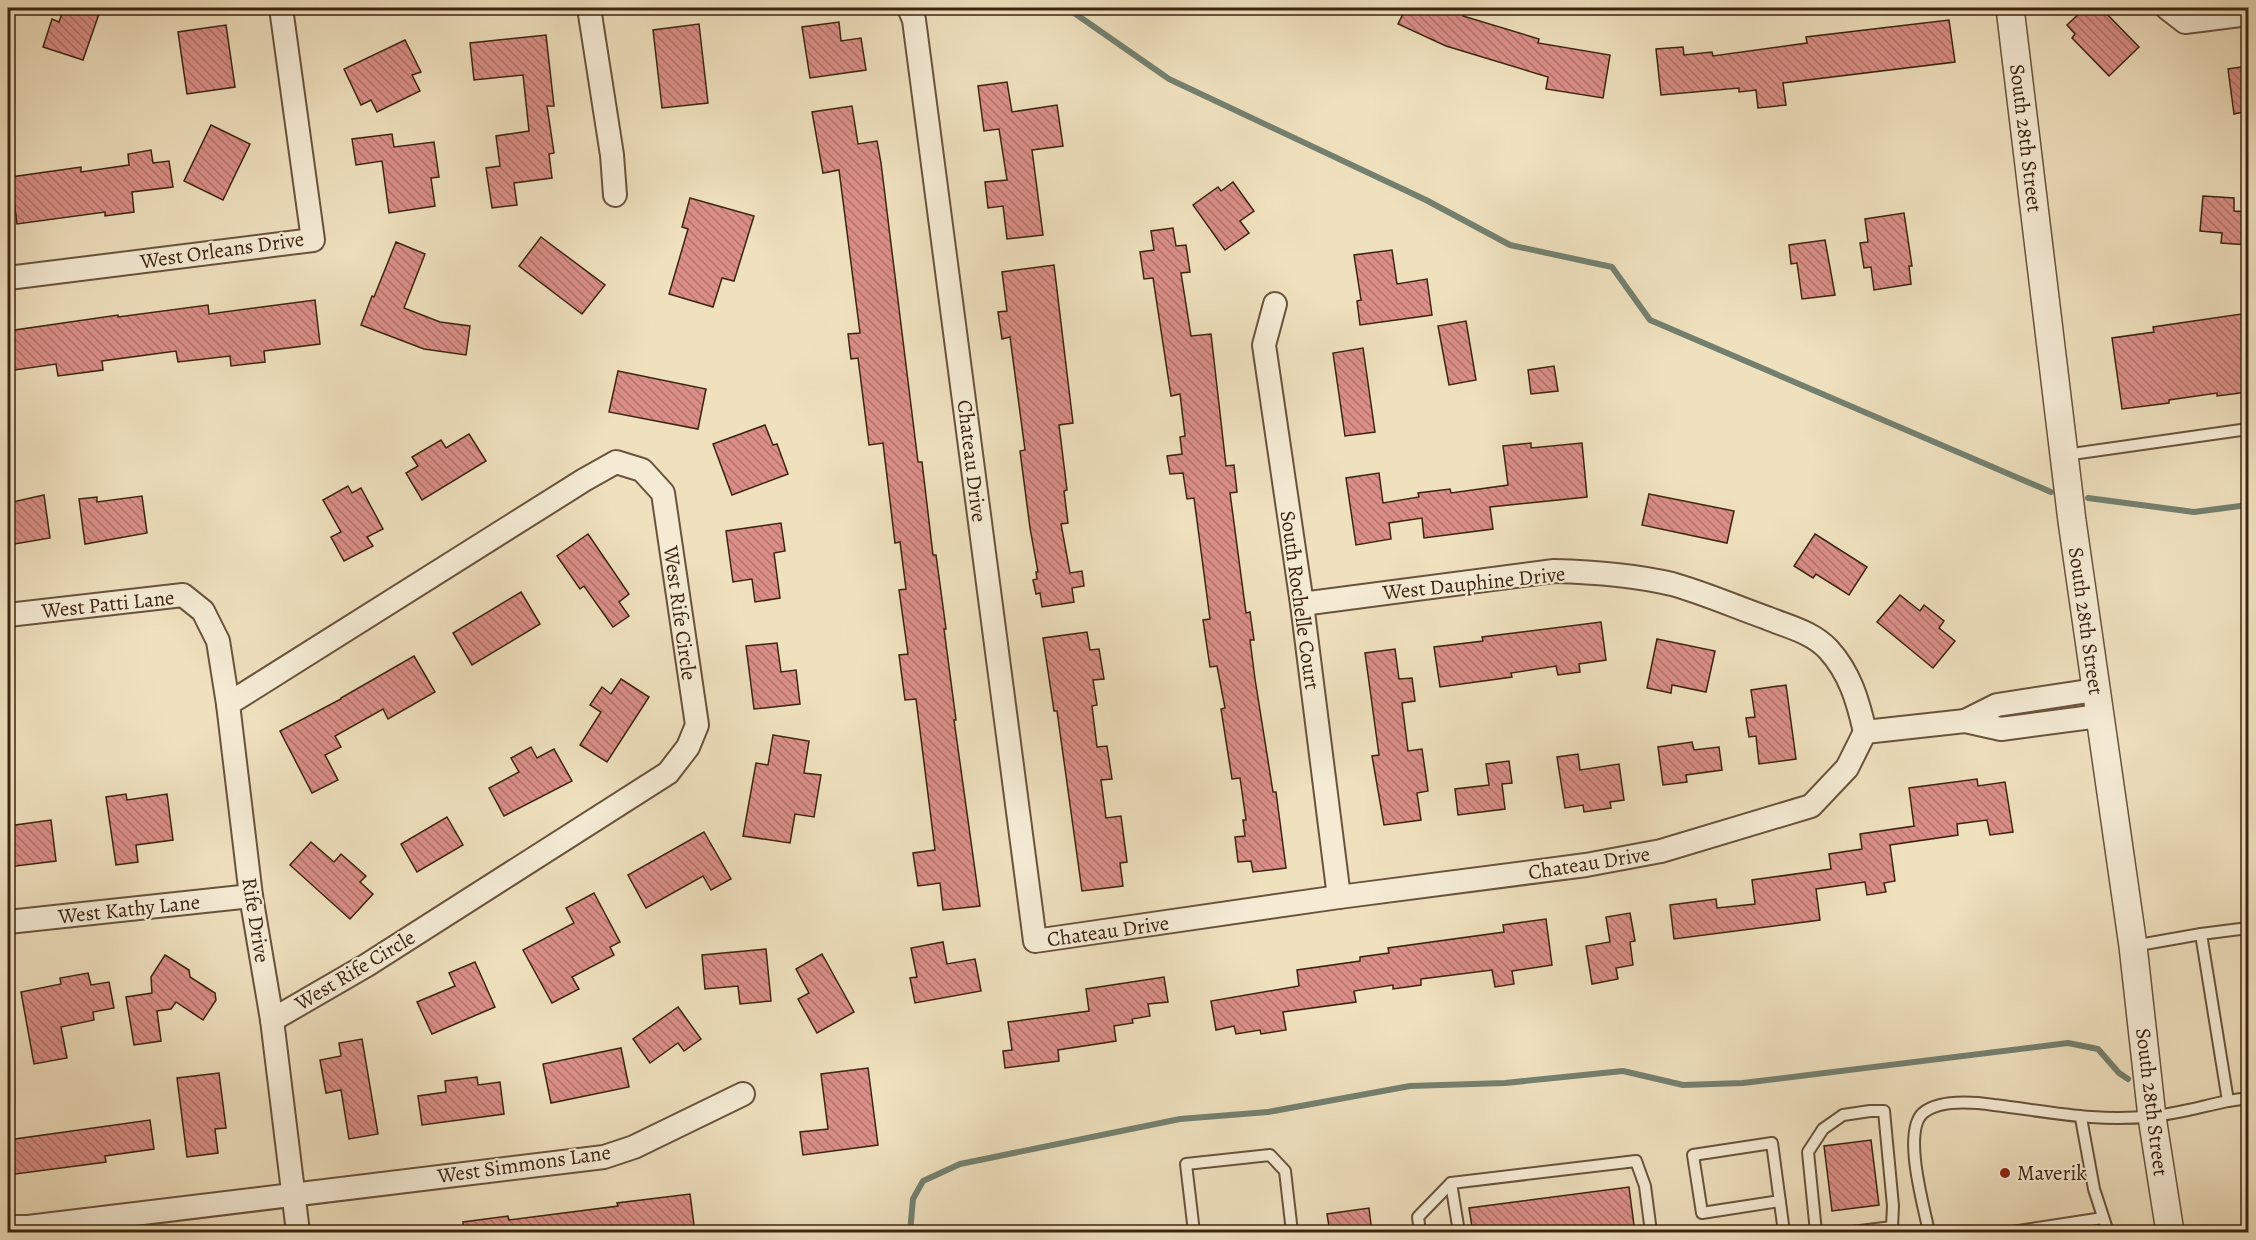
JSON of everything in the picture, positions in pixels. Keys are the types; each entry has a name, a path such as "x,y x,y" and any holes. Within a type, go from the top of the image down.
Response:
{"street":[{"name":"West Orleans Drive","path":"8,278 313,240 281,8"},
{"path":"590,8 612,155 615,195"},
{"name":"Chateau Drive","path":"909,8 914,20 1035,941 1340,897 1586,865 1661,851 1811,806 1847,768 1865,732"},
{"name":"South 28th Street","path":"2010,8 2095,690 2133,946 2152,1117 2170,1233"},
{"path":"2167,8 2185,22 2248,14"},
{"name":"South Rochelle Court","path":"1275,304 1264,345 1302,604 1340,897"},
{"name":"West Rife Circle","path":"228,705 616,462 642,470 663,492 697,725 688,747 668,773 367,965 272,1020"},
{"name":"West Dauphine Drive","path":"1302,604 1554,572 1593,572 1631,576 1674,585 1804,631 1827,648 1842,666 1857,695 1865,732"},
{"name":"West Patti Lane","path":"8,615 183,595 203,611"},
{"name":"Rife Drive","path":"203,611 218,641 228,705 251,897 272,1020 298,1233"},
{"path":"1965,721 1997,705 2095,690"},
{"path":"1865,732 1965,721 2001,729 2099,716"},
{"name":"West Kathy Lane","path":"8,922 251,897"},
{"name":"West Simmons Lane","path":"8,1227 604,1157 634,1147 743,1094"}],"lane":[{"path":"2065,455 2248,429"},
{"path":"2133,946 2248,928"},
{"path":"2201,934 2228,1101"},
{"path":"1929,1233 1914,1153 1914,1132 1923,1114 1945,1104 1972,1102 2081,1118 2152,1117 2248,1098"},
{"path":"1816,1233 1808,1152 1822,1129 1843,1115 1884,1111 1893,1206 1892,1230 1852,1233"},
{"path":"2081,1118 2094,1189 2108,1233"},
{"path":"1780,1201 1702,1213 1693,1155 1772,1143 1780,1201 1784,1233"},
{"path":"1194,1233 1186,1164 1270,1155 1285,1171 1292,1233"},
{"path":"1420,1233 1418,1217 1451,1183 1636,1161 1645,1186 1651,1233"},
{"path":"1451,1183 1459,1233"},
{"path":"2017,1232 2076,1228 2103,1218"}],"building":[{"path":"64,8 101,8 83,60 43,47 52,19 59,22"},
{"path":"1406,8 1466,8 1463,16 1539,39 1538,43 1610,55 1603,98 1546,89 1548,77 1446,46 1398,24"},
{"path":"2085,8 2101,8 2139,47 2109,76 2072,38 2075,34 2067,25"},
{"path":"1949,20 1955,62 1783,83 1786,105 1758,108 1756,90 1739,92 1739,88 1661,95 1656,49 1683,47 1684,55 1712,52 1713,56 1807,43 1806,37"},
{"path":"839,22 841,41 861,38 866,70 810,78 802,27"},
{"path":"699,24 708,103 662,108 653,30"},
{"path":"226,25 235,87 187,94 178,32"},
{"path":"546,35 554,106 547,106 554,153 549,154 552,178 514,183 517,205 492,208 486,168 500,166 496,136 529,131 523,75 474,80 470,43"},
{"path":"405,40 421,72 412,75 420,91 377,112 371,100 361,105 344,69"},
{"path":"2248,66 2248,111 2234,114 2228,69"},
{"path":"1007,82 1012,112 1057,105 1063,146 1032,150 1043,235 1007,239 1003,206 988,208 985,182 1007,180 999,129 984,131 978,86"},
{"path":"852,106 858,144 877,141 881,163 918,462 922,462 933,555 936,555 946,629 944,629 956,720 954,720 980,906 943,910 940,883 918,886 913,853 935,850 916,699 905,700 899,655 908,654 899,590 906,589 900,542 895,543 883,443 869,445 858,358 851,359 848,334 860,333 839,170 823,173 812,112"},
{"path":"211,125 250,144 223,200 184,181"},
{"path":"392,134 394,147 434,142 439,177 431,178 435,206 389,213 382,161 356,165 352,139"},
{"path":"151,150 153,163 169,161 173,187 132,192 134,212 105,216 105,212 17,224 11,177 81,167 81,172 129,165 128,154"},
{"path":"1233,182 1254,211 1240,221 1249,233 1225,250 1193,205 1218,187 1221,191"},
{"path":"2203,196 2234,198 2234,211 2248,212 2248,245 2221,243 2222,233 2200,231"},
{"path":"690,198 754,216 734,281 722,278 713,307 669,294 688,229 682,227"},
{"path":"1904,213 1912,266 1909,266 1911,284 1874,290 1871,267 1864,268 1860,243 1868,242 1865,219"},
{"path":"1173,228 1176,246 1186,245 1190,272 1181,273 1191,336 1211,334 1226,466 1234,465 1237,492 1230,493 1246,613 1250,612 1254,640 1250,640 1255,679 1273,792 1276,792 1286,868 1253,872 1251,861 1238,862 1235,837 1245,836 1243,820 1246,820 1240,778 1232,779 1221,709 1225,708 1217,666 1210,667 1203,620 1210,619 1194,498 1187,499 1183,473 1170,474 1167,456 1182,454 1180,437 1185,436 1180,394 1171,396 1153,278 1144,279 1140,252 1154,250 1151,231"},
{"path":"541,237 605,285 582,314 519,266"},
{"path":"1825,240 1835,295 1802,299 1797,263 1791,264 1789,245"},
{"path":"396,242 425,254 404,308 440,322 470,326 466,355 424,349 361,325"},
{"path":"1392,250 1397,284 1427,279 1432,315 1360,325 1357,301 1361,300 1354,255"},
{"path":"1054,265 1073,423 1059,425 1067,490 1064,491 1068,523 1061,524 1070,573 1082,571 1084,586 1072,588 1074,602 1042,607 1040,593 1036,594 1033,580 1037,579 1036,572 1038,572 1020,451 1025,450 1010,337 1002,339 998,312 1007,311 1002,272"},
{"path":"315,300 320,344 264,351 265,362 231,366 230,356 178,362 176,351 102,361 103,370 58,376 56,364 8,371 8,331 208,305 209,314"},
{"path":"2248,313 2248,392 2217,396 2217,393 2169,400 2169,403 2122,409 2112,338 2154,332 2153,327"},
{"path":"1466,321 1476,380 1449,385 1438,326"},
{"path":"1363,348 1375,432 1345,436 1333,353"},
{"path":"1554,366 1558,391 1531,394 1528,370"},
{"path":"618,371 706,389 698,429 609,412"},
{"path":"765,425 773,445 777,444 788,474 732,495 713,444"},
{"path":"469,434 486,461 422,500 406,473 418,466 412,457 441,440 446,448"},
{"path":"1531,443 1531,448 1582,443 1587,497 1490,507 1493,529 1424,538 1422,518 1389,523 1391,539 1356,545 1346,478 1379,473 1383,503 1419,497 1418,493 1450,489 1451,493 1508,485 1503,446"},
{"path":"348,486 352,493 361,488 383,529 367,537 373,546 344,561 331,537 341,532 323,500"},
{"path":"1649,494 1734,511 1727,543 1642,525"},
{"path":"44,495 50,538 8,545 8,503"},
{"path":"142,496 147,533 85,544 79,499 97,497 97,502"},
{"path":"781,523 785,551 774,553 780,598 755,602 752,579 733,582 726,531"},
{"path":"588,534 629,594 619,602 629,616 613,627 584,586 580,589 557,556"},
{"path":"1815,534 1867,567 1849,595 1816,574 1813,578 1794,566"},
{"path":"521,592 540,624 472,665 453,633"},
{"path":"1900,595 1920,611 1924,605 1944,621 1939,628 1955,641 1933,668 1877,622"},
{"path":"1601,622 1606,660 1579,664 1580,672 1558,675 1556,666 1511,673 1512,677 1440,687 1434,647 1483,641 1482,637"},
{"path":"1087,632 1090,650 1099,649 1104,679 1093,680 1097,705 1092,706 1097,747 1107,746 1112,779 1101,780 1106,818 1121,816 1127,862 1120,863 1123,886 1082,891 1057,711 1054,711 1043,638"},
{"path":"1657,639 1715,651 1706,692 1672,685 1671,693 1647,688"},
{"path":"777,643 781,672 796,670 800,704 754,709 746,646"},
{"path":"1395,649 1399,679 1412,678 1415,701 1402,703 1408,751 1422,749 1428,791 1417,793 1421,820 1384,825 1372,756 1379,755 1365,653"},
{"path":"414,656 435,692 388,719 383,709 335,736 341,747 325,755 338,780 312,793 280,731 341,699"},
{"path":"621,679 649,697 607,762 580,745 601,712 590,705 602,687 611,694"},
{"path":"1786,685 1796,759 1759,764 1756,736 1749,737 1746,718 1755,717 1751,690"},
{"path":"773,735 809,741 804,773 821,775 814,817 795,814 790,843 743,836 756,763 768,765"},
{"path":"1692,742 1694,750 1719,747 1722,770 1686,775 1687,782 1663,785 1658,747"},
{"path":"531,747 537,758 554,749 572,781 504,816 489,788 519,772 511,758"},
{"path":"1578,754 1580,770 1619,764 1624,800 1610,802 1611,808 1584,812 1583,805 1565,808 1557,757"},
{"path":"1509,761 1512,783 1502,784 1505,809 1458,815 1455,789 1489,785 1486,764"},
{"path":"1977,779 1978,786 2005,782 2013,832 1990,835 1987,820 1957,824 1958,835 1890,845 1895,881 1884,883 1886,892 1867,895 1865,882 1816,889 1820,920 1674,939 1670,905 1716,899 1717,908 1755,904 1752,880 1831,869 1829,854 1862,849 1860,834 1914,826 1909,788"},
{"path":"126,794 127,800 167,794 173,840 136,845 138,862 116,865 106,797"},
{"path":"447,817 463,845 417,872 401,844"},
{"path":"51,820 56,861 8,867 8,826"},
{"path":"704,832 731,879 711,890 703,876 646,908 628,875"},
{"path":"311,842 334,862 341,854 366,876 360,882 373,894 350,919 290,865"},
{"path":"594,893 620,942 610,947 614,955 572,977 579,989 552,1003 523,950 574,923 566,908"},
{"path":"1630,913 1635,941 1630,942 1633,965 1616,968 1618,979 1592,984 1586,946 1610,942 1606,917"},
{"path":"1546,919 1552,965 1512,971 1514,984 1495,987 1492,970 1421,979 1421,985 1393,989 1393,985 1354,991 1356,1002 1283,1012 1286,1030 1261,1034 1260,1030 1236,1034 1234,1026 1216,1030 1211,1001 1299,986 1297,970 1360,961 1360,957 1389,953 1388,948 1504,932 1503,925"},
{"path":"943,942 947,964 975,959 981,991 915,1003 910,978 917,977 911,948"},
{"path":"766,949 771,1001 740,1004 738,986 705,989 702,955"},
{"path":"822,954 854,1012 817,1033 798,999 809,993 796,969"},
{"path":"165,955 189,970 190,977 215,993 216,1000 203,1020 176,1002 171,1009 157,1011 161,1041 134,1045 126,997 152,993 151,977"},
{"path":"475,962 495,1007 432,1034 417,1002 455,986 449,973"},
{"path":"88,973 91,985 109,982 114,1008 93,1012 94,1020 61,1027 67,1058 34,1064 21,992 61,984 60,978"},
{"path":"1164,977 1168,1002 1148,1004 1150,1016 1132,1019 1133,1023 1114,1026 1116,1041 1058,1050 1059,1061 1005,1068 1003,1051 1012,1050 1008,1022 1089,1011 1086,989"},
{"path":"678,1007 701,1039 684,1051 678,1043 650,1063 633,1039"},
{"path":"362,1039 378,1134 349,1139 341,1090 326,1093 320,1060 341,1056 339,1043"},
{"path":"621,1048 629,1087 551,1103 543,1064"},
{"path":"868,1068 878,1145 803,1155 800,1132 828,1129 821,1074"},
{"path":"219,1073 226,1128 215,1129 218,1153 187,1157 177,1078"},
{"path":"477,1077 478,1085 500,1082 504,1114 422,1125 418,1096 446,1092 445,1081"},
{"path":"150,1120 154,1149 105,1156 106,1162 8,1175 8,1140"},
{"path":"1871,1140 1879,1205 1832,1211 1824,1146"},
{"path":"1629,1187 1635,1233 1600,1233 1600,1226 1551,1233 1473,1233 1469,1208"},
{"path":"690,1194 695,1233 464,1233 463,1222 508,1216 509,1220"},
{"path":"1369,1208 1372,1233 1330,1233 1327,1214"}],"waterway":[{"path":"1067,8 1169,79 1426,200 1510,245 1612,267 1650,320 2051,492"},
{"path":"2088,498 2194,512 2248,505"},
{"path":"910,1232 913,1199 923,1181 960,1164 1180,1119 1268,1112 1410,1086 1505,1083 1623,1071 1683,1085 1743,1083 2068,1043 2098,1049 2119,1073 2128,1079"}],"place":[{"name":"Maverik","path":"2005,1173"}]}
